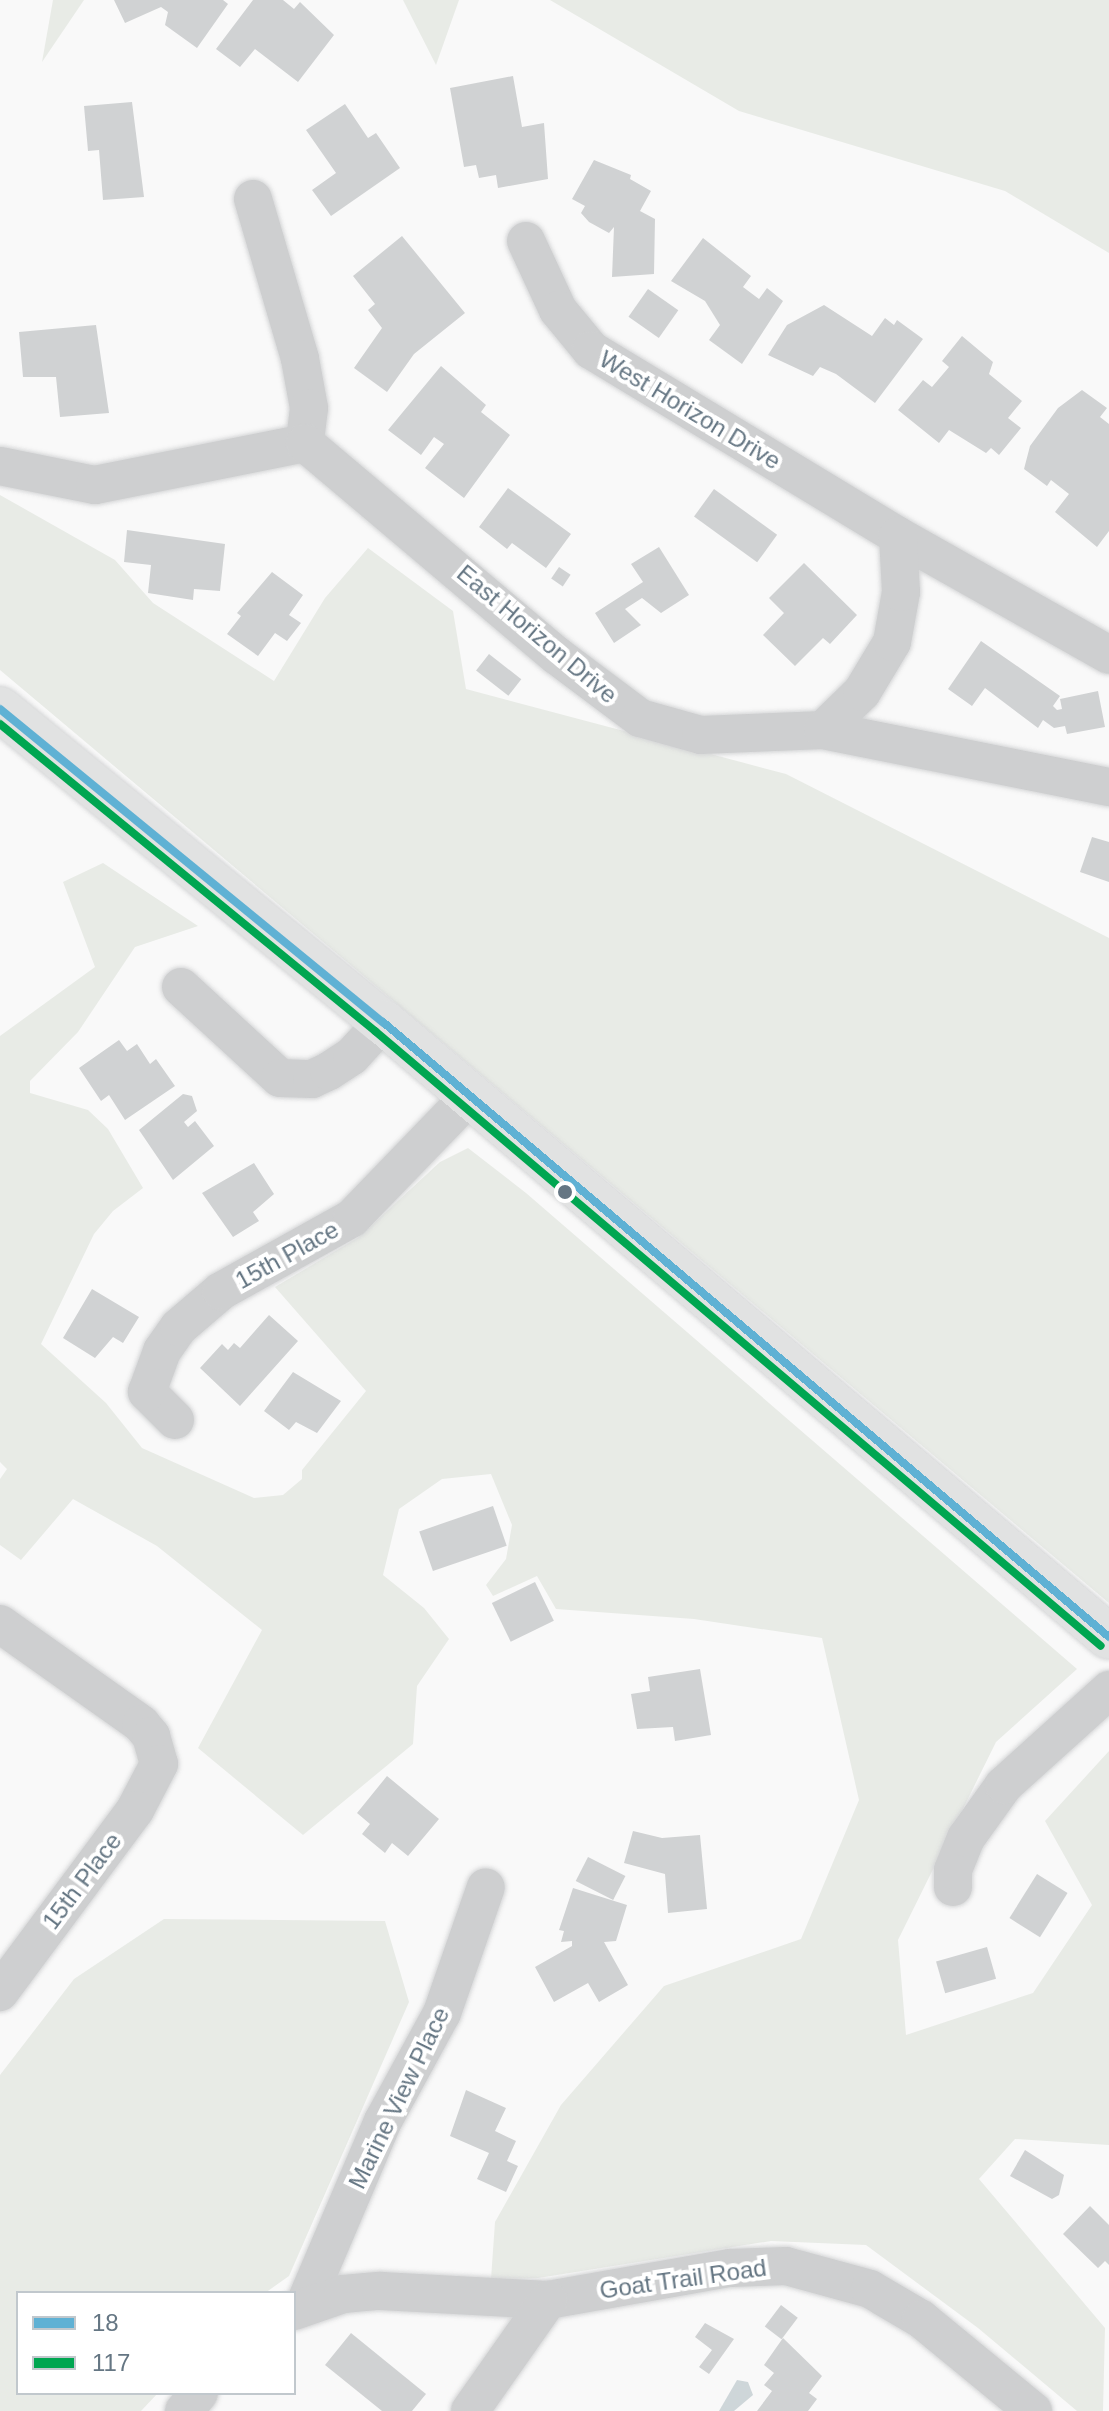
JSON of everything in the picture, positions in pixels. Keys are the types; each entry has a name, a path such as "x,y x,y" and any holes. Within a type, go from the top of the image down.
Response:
{"main road":[{"path":"0,709 383,1022 1109,1637"}],"street":[{"path":"0,466 95,485 305,443 309,408 300,359 253,199"},
{"name":"West Horizon Drive","path":"526,241 558,310 591,350 898,536 1109,655"},
{"name":"East Horizon Drive","path":"305,443 556,655 640,718 701,735 823,730 1109,787"},
{"path":"823,730 862,692 892,642 901,592 898,536"},
{"path":"181,987 280,1078 312,1079 329,1071 352,1056 383,1022"},
{"name":"15th Place","path":"175,1420 147,1392 162,1351 179,1327 221,1291 352,1218 470,1096"},
{"name":"15th Place","path":"0,1624 141,1724 157,1750 153,1783 0,1992"},
{"path":"953,1887 953,1870 966,1838 1004,1785 1109,1690"},
{"name":"Marine View Place","path":"299,2309 383,2121 442,2013 486,1887"},
{"name":"Goat Trail Road","path":"299,2309 343,2294 381,2291 548,2300 730,2268 764,2265 823,2272 870,2289 921,2319 1033,2411"},
{"path":"470,2411 548,2300"},
{"path":"184,2411 197,2395"}],"shaded area":[{"path":"53,0 84,0 42,62"},
{"path":"403,0 459,0 436,65"},
{"path":"550,0 1109,0 1109,253 1005,191 739,111"},
{"path":"0,495 115,560 153,603 274,681 325,598 368,548 453,611 466,689 786,774 1109,938 1109,1603 0,670"},
{"path":"103,863 198,926 135,947 78,1032 30,1081 30,1093 88,1110 108,1129 143,1188 113,1211 94,1234 41,1344 106,1403 142,1448 254,1498 283,1495 302,1479 302,1470 366,1391 275,1287 359,1237 440,1162 468,1148 526,1193 1077,1669 996,1742 898,1940 906,2035 1033,1993 1092,1905 1045,1821 1109,1751 1109,2145 1015,2139 979,2179 1105,2328 1103,2411 1077,2411 978,2328 866,2245 771,2241 538,2278 491,2279 495,2222 561,2105 664,1986 801,1939 859,1800 822,1638 694,1619 556,1609 537,1576 493,1596 486,1585 506,1559 512,1525 491,1474 442,1479 399,1509 383,1575 424,1608 449,1639 417,1686 413,1744 303,1835 198,1748 262,1630 157,1546 73,1499 21,1560 0,1545 0,1479 7,1469 0,1462 0,1036 95,967 63,882"},
{"path":"164,1919 385,1921 409,2002 289,2276 268,2291 16,2291 16,2395 156,2395 141,2411 0,2411 0,2075 74,1979"},
{"path":"737,2380 748,2382 753,2395 734,2411 719,2411"}],"building":[{"path":"114,0 223,0 228,4 197,48 165,25 168,12 161,7 125,23"},
{"path":"253,0 283,0 294,9 300,2 334,35 298,82 255,49 240,67 216,49"},
{"path":"513,76 522,127 544,123 548,179 498,188 496,175 479,178 476,165 464,167 450,88"},
{"path":"132,102 144,197 103,200 99,150 88,151 84,106"},
{"path":"345,104 368,138 376,133 400,168 331,216 312,190 336,173 306,130"},
{"path":"594,160 631,175 630,179 651,191 640,211 655,219 654,274 612,277 614,227 609,233 589,222 581,213 585,206 572,199"},
{"path":"402,236 465,313 414,354 387,392 354,368 382,328 368,310 375,304 353,276"},
{"path":"703,238 751,276 743,287 759,299 767,288 783,301 742,364 709,340 720,325 705,301 671,281"},
{"path":"648,289 678,310 659,338 628,317"},
{"path":"824,305 872,336 885,318 894,325 897,320 923,339 875,403 836,374 820,367 813,376 768,355 787,325"},
{"path":"96,325 109,413 60,417 56,377 23,377 19,332"},
{"path":"962,336 993,362 989,374 1022,401 1008,418 1021,428 999,455 991,448 986,453 949,430 939,443 898,410 923,380 932,387 949,367 942,361"},
{"path":"441,366 486,405 481,412 510,435 464,498 425,468 444,444 434,437 421,455 388,430"},
{"path":"1082,390 1107,408 1100,417 1109,424 1109,531 1097,547 1055,512 1069,494 1051,480 1047,486 1024,469 1030,446 1058,408"},
{"path":"508,488 571,534 546,568 512,543 507,549 479,527"},
{"path":"714,489 777,535 757,562 694,517"},
{"path":"127,530 225,544 220,591 194,589 193,600 148,593 151,565 124,562"},
{"path":"659,547 689,595 661,613 642,598 625,609 641,625 614,643 595,613 643,582 631,564"},
{"path":"804,563 857,615 830,644 823,638 795,666 763,635 784,613 769,598"},
{"path":"559,567 571,575 563,586 551,579"},
{"path":"272,572 303,595 289,615 301,623 287,641 275,633 258,656 227,634 241,616 237,613"},
{"path":"981,641 1060,696 1053,706 1057,710 1062,709 1060,699 1098,691 1105,727 1067,734 1065,726 1054,728 1043,720 1038,728 985,688 972,706 948,689"},
{"path":"489,654 521,679 508,696 476,671"},
{"path":"1092,837 1109,842 1109,882 1080,872"},
{"path":"119,1040 127,1051 137,1044 150,1064 156,1059 175,1086 125,1120 109,1095 101,1101 79,1068"},
{"path":"183,1094 192,1096 197,1111 184,1122 188,1127 195,1121 214,1146 173,1180 139,1130"},
{"path":"254,1163 274,1194 253,1212 259,1221 233,1237 202,1193"},
{"path":"92,1289 139,1317 123,1343 113,1337 95,1358 63,1338"},
{"path":"269,1315 298,1341 240,1406 200,1368 222,1344 228,1350 234,1343 240,1348"},
{"path":"293,1372 341,1401 317,1433 296,1422 289,1430 264,1411"},
{"path":"493,1506 507,1546 433,1571 419,1531"},
{"path":"535,1582 554,1621 511,1642 492,1603"},
{"path":"700,1669 711,1735 675,1741 673,1727 637,1729 631,1694 650,1691 648,1677"},
{"path":"387,1776 439,1819 408,1856 392,1843 385,1853 362,1834 370,1824 357,1813"},
{"path":"633,1831 662,1838 700,1835 707,1909 668,1913 665,1874 624,1863"},
{"path":"588,1857 625,1876 613,1900 576,1881"},
{"path":"1037,1874 1068,1893 1040,1937 1009,1918"},
{"path":"573,1888 627,1905 616,1941 604,1942 628,1985 599,2002 588,1983 554,2002 535,1967 572,1946 572,1941 561,1942 564,1931 559,1930"},
{"path":"987,1947 996,1979 945,1993 936,1962"},
{"path":"466,2090 506,2108 495,2131 516,2141 507,2161 518,2166 506,2192 477,2179 489,2153 450,2136"},
{"path":"1025,2150 1064,2175 1059,2195 1052,2199 1010,2176"},
{"path":"1090,2206 1109,2225 1109,2265 1105,2261 1098,2268 1063,2234"},
{"path":"781,2305 798,2318 782,2339 765,2327"},
{"path":"705,2323 734,2339 709,2374 699,2367 712,2350 695,2337"},
{"path":"351,2333 426,2394 412,2411 382,2411 325,2365"},
{"path":"783,2338 822,2376 809,2393 817,2399 808,2411 757,2411 772,2391 764,2385 774,2373 764,2365"}],"transit line":[{"name":"18","path":"0,709 383,1022 1109,1637"},
{"name":"117","path":"0,724 375,1031 1101,1646"}]}
